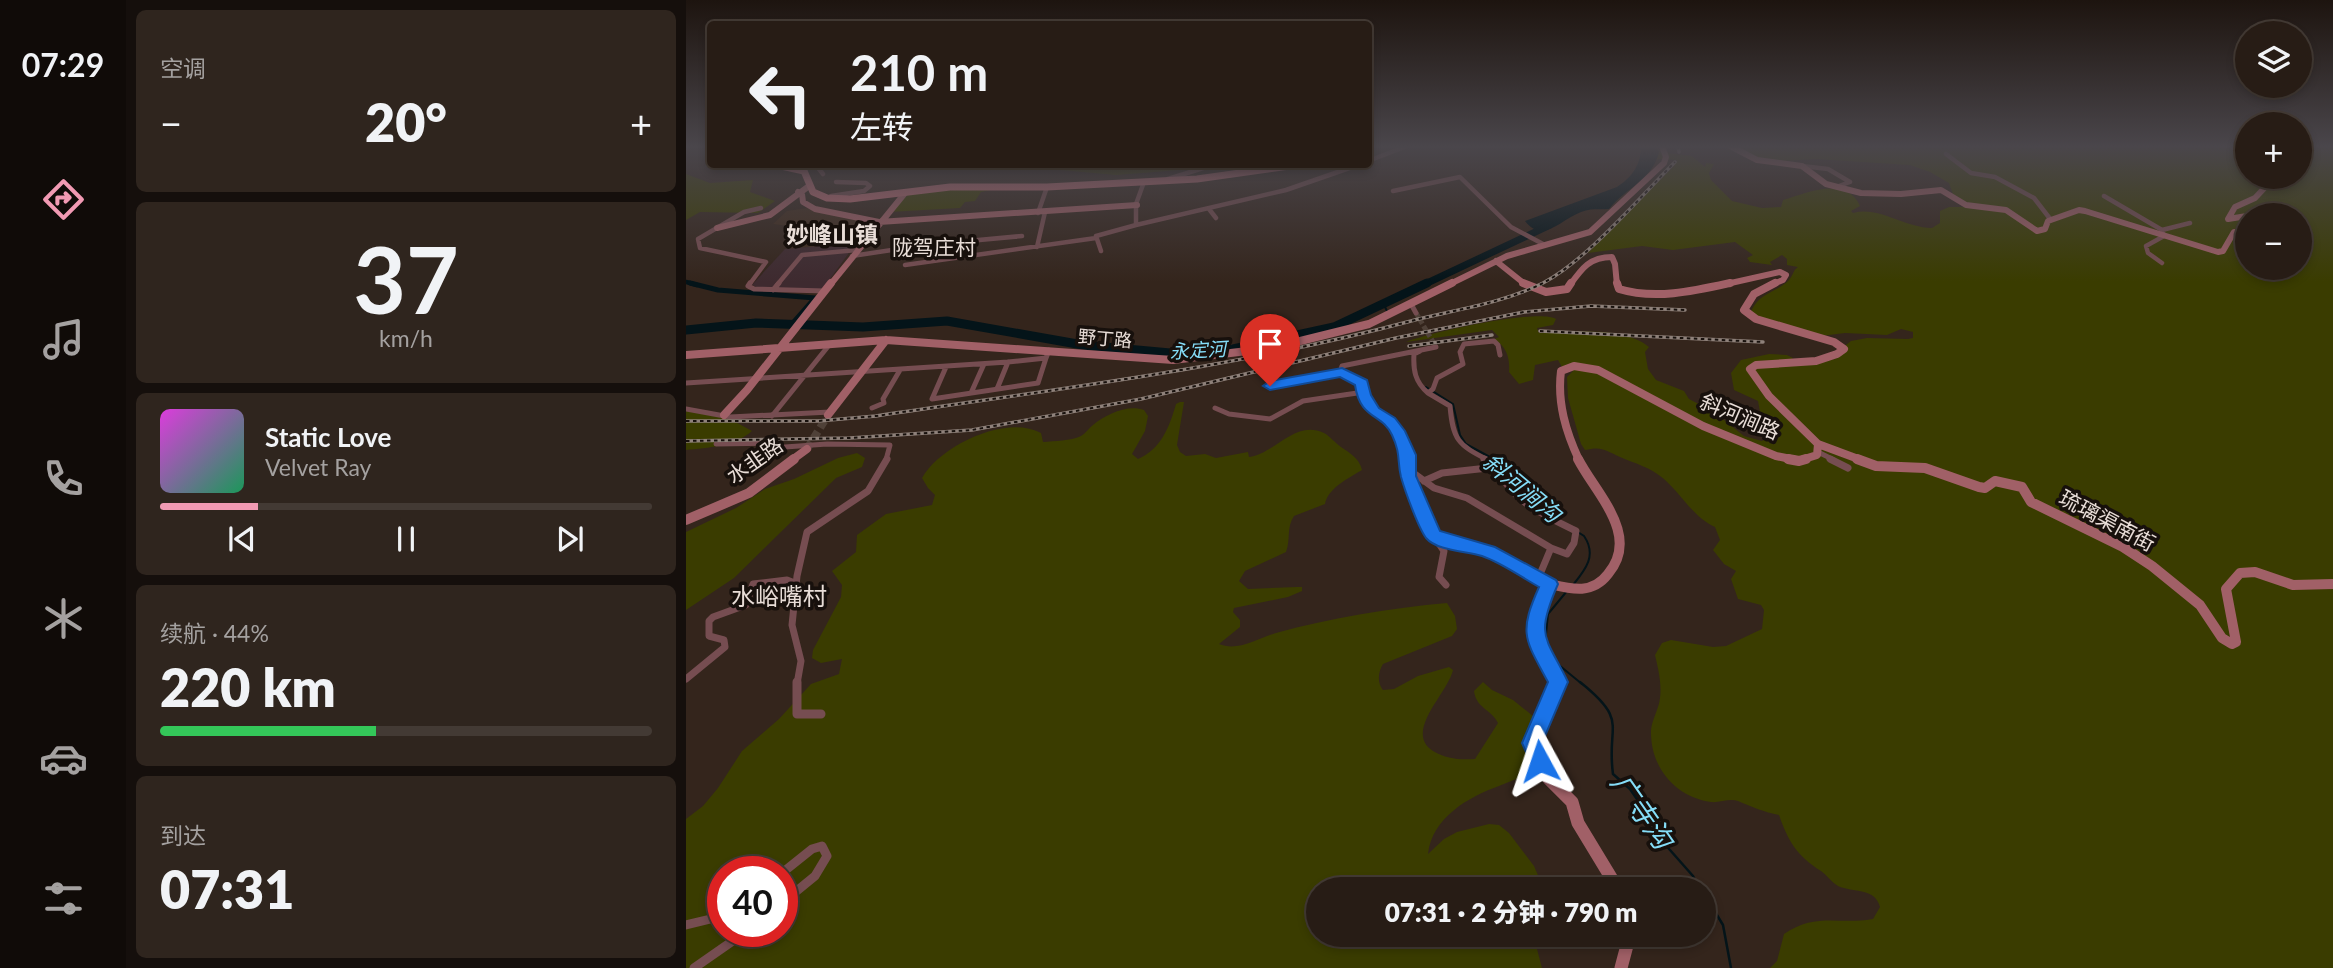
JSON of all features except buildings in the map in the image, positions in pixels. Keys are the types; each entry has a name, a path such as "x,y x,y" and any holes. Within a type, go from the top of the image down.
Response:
{"main road":[{"path":"812,191 825,197 850,199 914,191"}],"street":[{"path":"825,197 863,191"},
{"path":"1037,247 1046,191"},
{"path":"1136,225 1141,191"},
{"path":"905,265 1096,238 1136,225 1281,191"},
{"path":"1475,191 1517,230 1540,242"},
{"name":"野丁路","path":"686,355 886,340 1048,354 1186,360 1314,339 1369,324 1540,242 1595,229 1635,191"},
{"path":"1854,191 1870,195 1924,191"},
{"path":"1943,191 1966,205 2006,210 2020,223 2037,230 2045,229 2048,220 2079,210 2141,226 2222,252 2235,232"},
{"path":"2021,191 2034,198 2051,219"},
{"path":"2244,203 2261,191"},
{"path":"717,228 770,215 798,192 802,194 803,202 815,209 879,222 1137,205"},
{"path":"724,415 756,379 905,192"},
{"path":"2104,197 2163,233"},
{"path":"2235,207 2228,219 2235,218"},
{"path":"761,208 744,212 698,239 700,248 766,262 748,286 754,289 825,291"},
{"path":"1209,209 1216,218"},
{"path":"2162,262 2145,248 2163,233 2190,223"},
{"path":"772,291 802,255 855,253 1022,236"},
{"path":"1096,238 1101,251"},
{"name":"斜河涧路","path":"1496,261 1532,289 1551,293 1567,289 1582,268 1596,258 1604,257 1612,257 1615,261 1615,281 1619,289 1635,294 1690,292 1773,272 1782,273 1786,277 1783,280 1754,293 1744,310 1756,320 1834,341 1844,349 1826,358 1756,365 1750,369 1750,373 1769,396 1818,448 1806,461 1791,461 1776,456 1703,426 1598,370 1579,366 1564,368 1560,374 1559,393 1568,431 1583,469 1620,531 1618,556 1606,580 1592,588 1569,588 1544,582"},
{"path":"1411,304 1416,313"},
{"path":"686,410 730,417 829,414 886,340"},
{"path":"1430,392 1437,378 1463,364 1460,352 1464,344 1494,341 1498,345 1500,355"},
{"path":"772,416 830,344"},
{"path":"1342,373 1342,366 1384,356 1434,348 1416,351 1414,371 1418,386 1450,406 1451,434 1459,444 1497,467 1499,477 1508,487 1537,511 1576,531 1574,543 1567,554 1551,548 1466,498 1434,488 1408,469"},
{"path":"686,383 984,364 1048,354"},
{"path":"946,367 932,399 1038,383 1048,354"},
{"path":"997,389 1007,362"},
{"path":"971,393 984,364"},
{"path":"872,408 884,403 883,399 900,370"},
{"path":"1270,386 1342,373 1362,383 1373,411 1389,421 1398,431 1408,455 1409,476 1433,535 1444,551 1439,572 1446,584"},
{"path":"1215,408 1229,414 1270,419 1306,398 1364,392"},
{"path":"716,444 772,443 771,448 890,445 885,465 868,491 807,532 792,625 801,662 795,692 797,714 821,713"},
{"path":"782,468 792,464 812,448 842,445"},
{"path":"1818,448 1848,467"},
{"name":"琉璃渠南街","path":"1818,448 1877,466 1925,468 1979,487 1985,488 1995,481 2012,484 2026,491 2031,502 2123,547 2152,566 2200,605 2222,638 2232,644 2236,642 2226,589 2243,572 2254,570 2287,583 2333,584"},
{"name":"水韭路","path":"686,520 749,493 807,449"},
{"path":"1424,481 1442,472 1497,467"},
{"path":"1433,535 1444,541 1489,552 1544,582"},
{"path":"1551,548 1535,640 1558,682 1532,743 1549,779 1572,802 1578,823 1611,877"},
{"path":"686,679 725,647 724,640 709,636 709,621 714,615 744,606 749,601 753,584 787,580 797,584"},
{"path":"798,860 812,849 822,846 827,851 827,856 815,876 798,890"},
{"path":"686,925 707,922"},
{"path":"694,968 724,947"},
{"path":"1621,968 1627,947"}],"shaded area":[{"path":"686,191 750,191 775,201 758,213 700,212 686,220"},
{"path":"932,191 985,191 981,192 975,201 965,202 960,208 889,212 908,195"},
{"path":"1606,191 1628,191 1609,209 1585,211 1552,228 1538,230 1525,221"},
{"path":"1649,191 1722,191 1732,201 1762,208 1781,207 1783,200 1813,191 1846,191 1860,206 1851,211 1853,213 1873,212 1912,225 1932,228 1940,223 1940,211 1949,207 1968,207 1952,191 2333,191 2333,968 1770,968 1777,961 1784,934 1806,923 1817,921 1873,919 1880,907 1877,901 1868,893 1838,886 1806,860 1790,840 1779,815 1735,800 1714,802 1698,799 1676,787 1660,768 1652,744 1651,730 1660,693 1655,655 1662,643 1671,640 1713,647 1726,646 1762,629 1764,610 1761,605 1738,599 1731,579 1736,571 1724,564 1713,550 1720,540 1715,527 1694,512 1664,479 1607,451 1596,448 1585,450 1568,398 1567,377 1573,371 1562,367 1558,360 1535,365 1533,380 1519,384 1509,372 1507,353 1494,339 1499,337 1492,330 1406,342 1506,319 1545,316 1556,319 1553,325 1537,328 1539,333 1595,332 1625,336 1649,347 1645,352 1648,369 1656,380 1684,391 1689,399 1714,412 1744,436 1762,441 1769,436 1770,430 1761,417 1758,401 1734,390 1731,373 1741,360 1769,354 1787,355 1793,358 1790,361 1814,364 1835,359 1846,351 1846,345 1851,341 1867,338 1908,339 1913,338 1913,332 1901,329 1887,335 1845,333 1821,336 1761,320 1751,312 1754,305 1789,280 1798,267 1787,265 1787,259 1782,255 1770,262 1772,265 1750,262 1747,258 1753,255 1735,242 1673,250 1642,246 1588,253"},
{"path":"807,208 872,223 856,243 790,249 811,229 773,224 787,211"},
{"path":"856,243 820,293 763,290 752,285 785,249"},
{"path":"1184,402 1177,445 1180,452 1186,456 1205,454 1216,458 1248,452 1249,457 1268,450 1294,434 1314,430 1326,434 1351,454 1362,470 1335,488 1325,504 1294,516 1286,552 1245,571 1239,581 1248,589 1302,587 1302,591 1288,597 1234,608 1233,612 1240,620 1240,627 1219,644 1241,645 1276,633 1339,618 1447,603 1455,616 1457,629 1452,636 1383,664 1379,677 1383,690 1394,689 1418,676 1449,667 1453,670 1430,712 1423,734 1425,743 1433,751 1453,758 1475,759 1498,723 1475,697 1474,691 1483,682 1492,690 1513,700 1538,720 1538,768 1475,796 1453,811 1436,830 1428,854 1444,839 1457,832 1489,824 1499,825 1509,833 1534,866 1539,877 1306,877 1306,947 1538,947 1542,968 686,968 686,819 703,806 718,788 742,751 779,719 811,684 839,674 842,659 821,663 812,658 813,650 841,597 842,585 832,571 856,552 857,535 886,514 932,505 935,495 922,478 943,455 975,436 993,430 1027,428 1041,433 1043,442 1067,440 1081,436 1111,414 1138,408 1144,410 1148,416 1145,431 1132,454 1138,459 1153,450 1170,421 1176,404"},
{"path":"686,411 730,419 752,431 729,443 686,450"},
{"path":"857,453 865,458 862,467 836,478 734,578 686,610 686,532 736,508 765,489 794,479 838,458"}],"waterway":[{"name":"永定河","path":"1423,285 1550,225"},
{"path":"686,282 697,285"},
{"path":"690,283 718,290 815,298 792,324"},
{"name":"永定河","path":"686,330 756,323 863,327 947,321 1083,345 1181,354 1233,349 1334,327 1427,283"},
{"name":"斜河涧沟","path":"1383,303 1387,311"},
{"name":"斜河涧沟","path":"1426,387 1453,404 1460,435 1466,444 1499,462 1512,483 1526,498 1584,536 1590,556 1586,567 1573,585"},
{"name":"斜河涧沟","path":"1545,644 1548,614 1567,591"},
{"name":"斜河涧沟","path":"1554,661 1582,684"},
{"name":"广寺沟","path":"1580,682 1595,695 1611,716 1613,774 1630,789 1639,802 1647,824 1694,877"},
{"name":"广寺沟","path":"1716,913 1723,925 1731,968"}],"tunnel":[{"path":"1416,313 1436,347"},
{"path":"807,449 828,415"}],"railway":[{"path":"686,421 818,421 876,416 1212,365 1345,337 1512,296 1543,283 1560,273 1595,244 1647,191"},
{"path":"686,441 850,438 972,430 1141,399 1396,338 1524,312 1591,306 1685,310"},
{"path":"1540,331 1763,342"},
{"path":"1409,346 1492,335"}],"district":[{"name":"妙峰山镇","path":"832,235"},
{"name":"陇驾庄村","path":"934,248"},
{"name":"水峪嘴村","path":"779,597"}],"route":[{"path":"1270,386 1342,373 1362,383 1364,395 1373,411 1389,421 1398,431 1408,455 1409,476 1433,535 1444,541 1489,552 1549,584 1538,611 1535,640 1558,682 1532,743 1540,761"}]}
